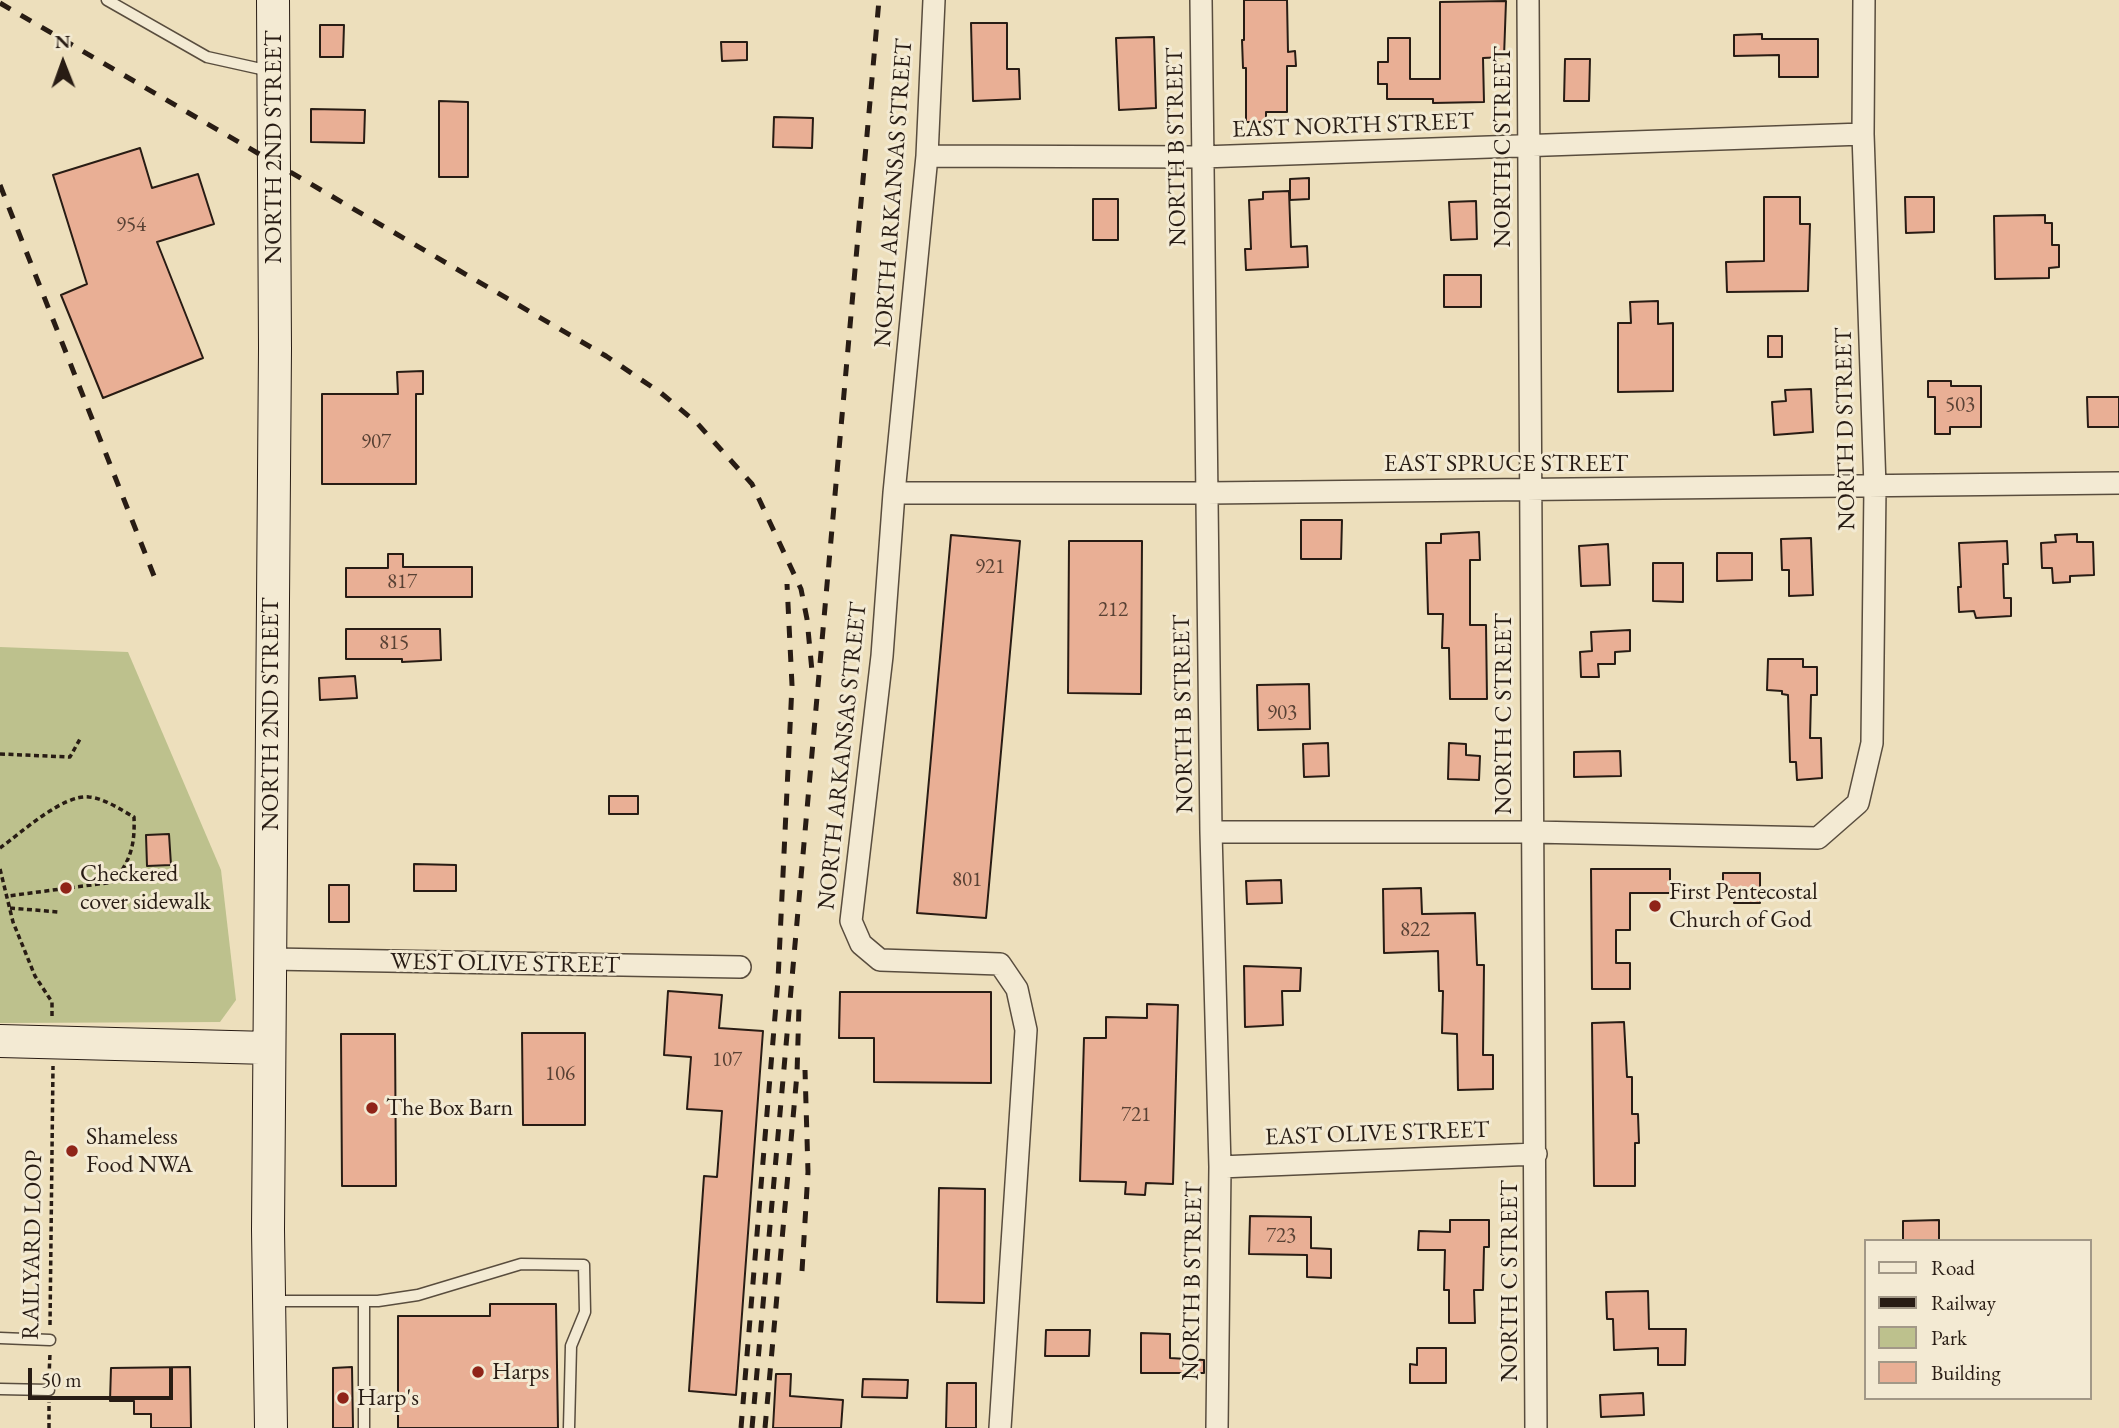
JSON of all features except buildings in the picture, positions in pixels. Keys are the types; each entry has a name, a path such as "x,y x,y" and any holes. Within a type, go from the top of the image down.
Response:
{"main road":[{"name":"NORTH 2ND STREET","path":"271,1428 269,1048 275,348 273,0"},
{"path":"0,1041 269,1048"}],"street":[{"name":"NORTH ARKANSAS STREET","path":"934,0 927,156 894,493 882,656 851,922 861,944 880,960 1000,964 1017,989 1026,1030 1000,1428"},
{"name":"NORTH B STREET","path":"1201,0 1212,832 1220,1167 1217,1428"},
{"name":"NORTH C STREET","path":"1528,0 1536,1428"},
{"name":"NORTH D STREET","path":"1532,832 1818,838 1858,803 1872,743 1875,487 1863,134 1864,0"},
{"name":"EAST NORTH STREET","path":"927,156 1202,157 1530,148 1863,134"},
{"name":"EAST SPRUCE STREET","path":"894,493 1207,493 2119,483"},
{"path":"1212,832 1532,832"},
{"name":"WEST OLIVE STREET","path":"270,959 740,967"},
{"name":"EAST OLIVE STREET","path":"1220,1167 1536,1154"}],"lane":[{"path":"107,0 207,57 273,71"},
{"path":"269,1301 364,1301 418,1295 522,1264 583,1265 585,1312 570,1346 569,1428"},
{"path":"364,1301 364,1428"},
{"path":"0,1338 50,1340"},
{"path":"0,1389 49,1390"}],"path":[{"path":"0,754 70,757 80,739"},
{"path":"0,848 59,806 75,798 90,797 134,817 134,833 128,862 114,882 7,896"},
{"path":"0,869 13,922 36,976 52,1002 52,1020"},
{"path":"10,908 58,912"},
{"name":"RAILYARD LOOP","path":"49,1428 53,1063"}],"green space":[{"path":"0,647 128,652 221,870 236,1000 220,1022 0,1023"}],"railway":[{"path":"752,1428 879,0"},
{"path":"0,3 606,356 661,393 697,423 752,484 801,589 812,671"},
{"path":"0,185 156,581"},
{"path":"741,1428 778,980 792,685 787,584"},
{"path":"765,1428 797,1074 799,1006"},
{"path":"802,1271 808,1172 805,1070"}],"place":[{"name":"Checkered cover sidewalk","path":"66,888"},
{"name":"First Pentecostal Church of God","path":"1655,906"},
{"name":"The Box Barn","path":"372,1108"},
{"name":"Shameless Food NWA","path":"72,1151"},
{"name":"Harps","path":"478,1372"},
{"name":"Harp's","path":"343,1398"}]}
